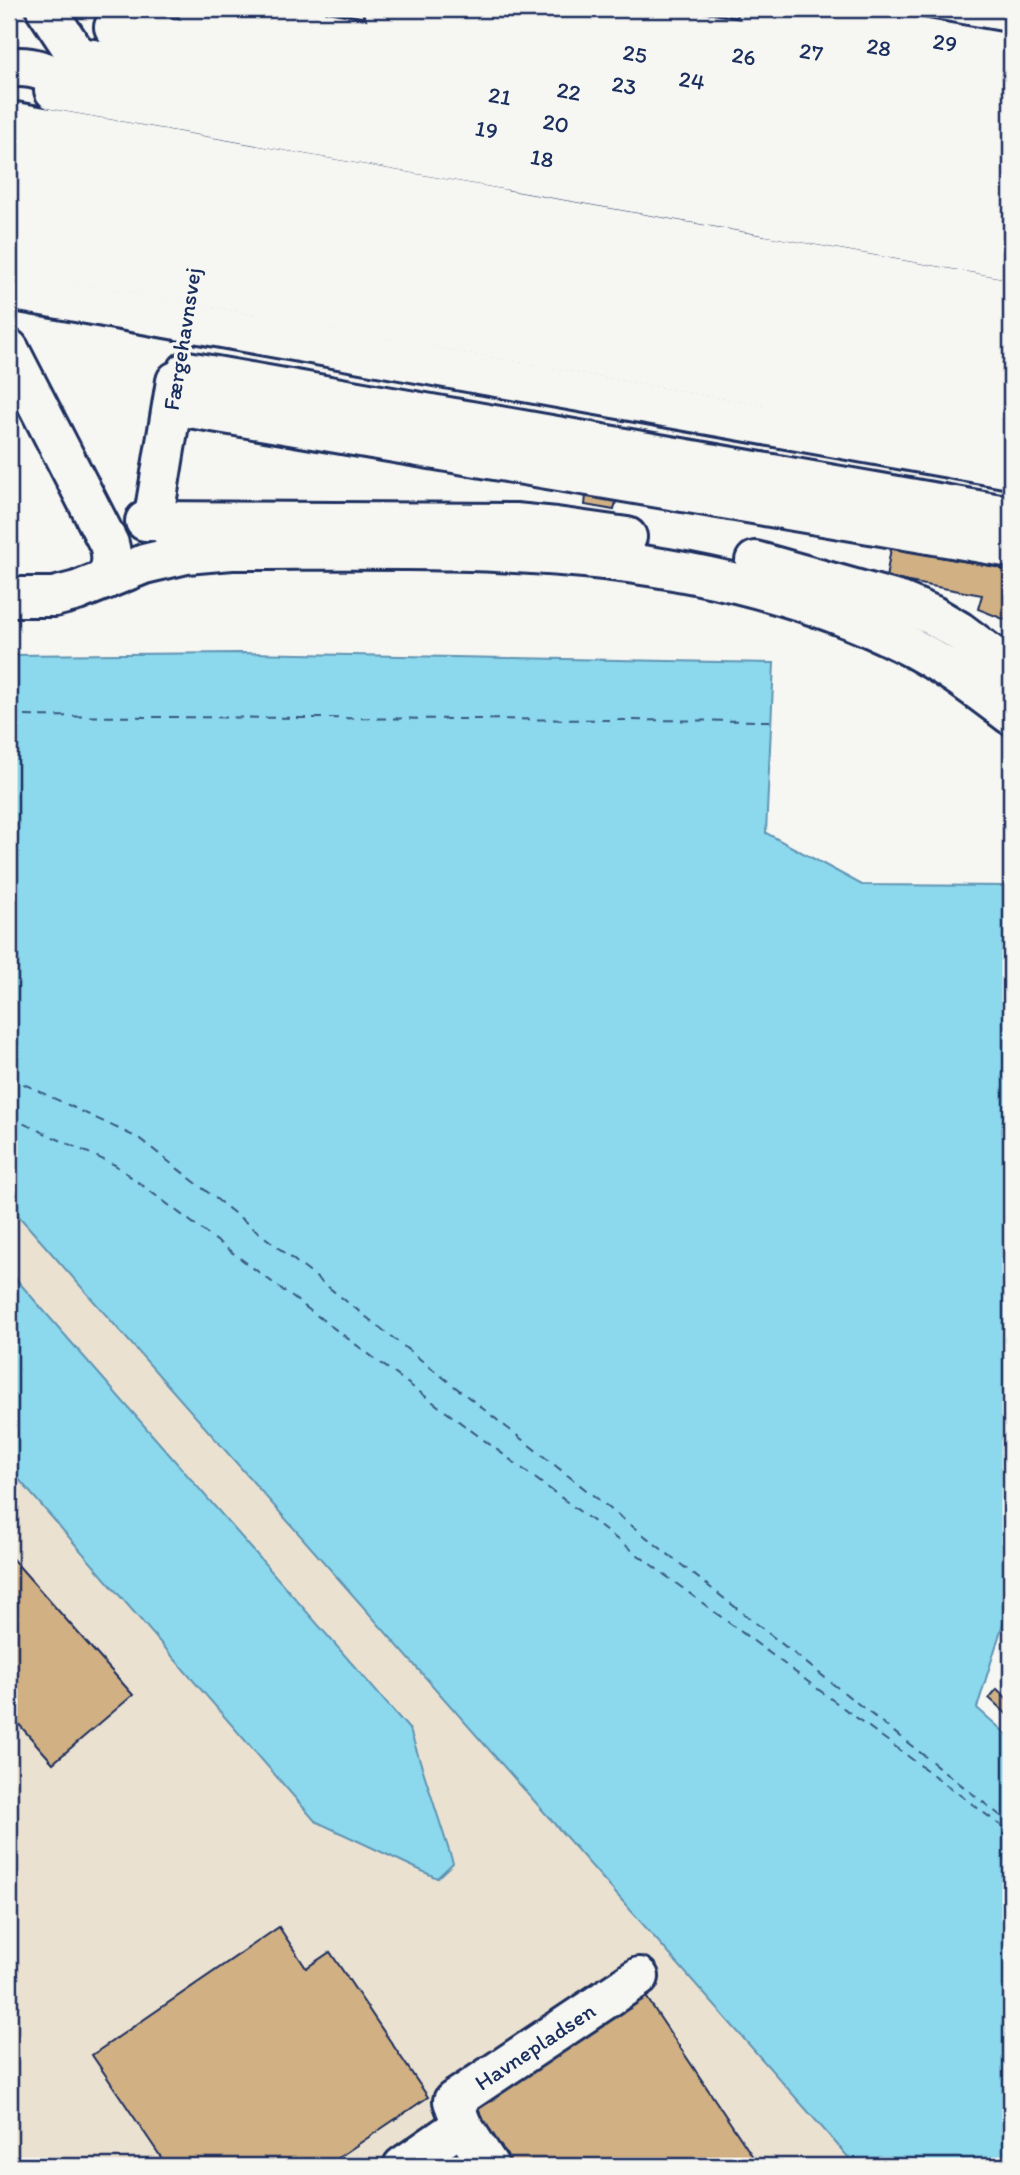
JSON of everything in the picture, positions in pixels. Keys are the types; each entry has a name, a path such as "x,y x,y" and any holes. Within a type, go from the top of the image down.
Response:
{"street":[{"path":"46,9 168,194 248,404 1011,534"},
{"name":"23","path":"197,9 1011,154"},
{"name":"24","path":"291,9 1011,137"},
{"name":"25","path":"383,9 1011,120"},
{"name":"26","path":"477,9 1011,104"},
{"name":"27","path":"570,9 1011,88"},
{"name":"28","path":"665,9 1011,71"},
{"name":"29","path":"756,9 1011,54"},
{"path":"846,9 1011,41"},
{"path":"9,68 18,66 51,73 168,194 1011,516"},
{"path":"11,142 26,95 168,194 1011,548"},
{"path":"11,142 1011,469"},
{"path":"11,142 1011,485"},
{"name":"22","path":"168,194 1011,170"},
{"path":"9,186 168,194 1011,260"},
{"name":"21","path":"168,194 1011,187"},
{"path":"168,194 1011,381"},
{"path":"168,194 1011,398"},
{"path":"168,194 1011,414"},
{"path":"168,194 1011,431"},
{"path":"168,194 1011,447"},
{"path":"168,194 1011,502"},
{"path":"105,580 134,550 145,521 168,194"},
{"path":"9,202 168,194 1011,283"},
{"path":"9,219 168,194 1011,299"},
{"path":"9,235 168,194 1011,316"},
{"path":"9,252 168,194 1011,332"},
{"path":"9,268 168,194 1011,349"},
{"path":"9,290 168,194 1011,368"},
{"name":"20","path":"168,194 1011,204"},
{"name":"19","path":"168,194 1011,223"},
{"name":"18","path":"168,194 1011,242"},
{"name":"Færgehavnsvej","path":"168,194 155,510 174,537 207,552"},
{"path":"9,349 109,544 112,556 105,580"},
{"path":"145,521 515,523 596,532 763,562 901,602 932,615 959,631 1011,670"},
{"path":"9,597 54,597 144,564 232,550 530,552 640,564 752,585 803,601 902,642 957,675 1011,715"},
{"name":"Havnepladsen","path":"462,2125 453,2101 639,1977"},
{"path":"403,2166 462,2125 489,2166"}],"shaded area":[{"path":"9,1205 856,2166 9,2166"}],"water":[{"path":"240,653 774,663 766,833 862,885 1011,886 1011,1597 977,1708 1011,1738 1011,2166 856,2166 9,1205 9,655"},
{"path":"9,1271 410,1730 453,1863 437,1878 315,1821 9,1468"}],"building":[{"path":"586,496 616,501 614,510 585,505"},
{"path":"891,548 996,567 1011,573 1011,622 978,609 982,595 886,578"},
{"path":"9,1555 133,1695 53,1763 9,1713"},
{"path":"997,1689 1011,1702 1011,1718 989,1698"},
{"path":"279,1927 306,1968 330,1952 428,2097 326,2166 167,2166 92,2055"},
{"path":"645,1995 759,2166 507,2166 470,2110"}],"ferry route":[{"path":"9,716 771,721"},
{"path":"9,1077 140,1139 1011,1824"},
{"path":"9,1117 115,1165 1011,1833"}]}
